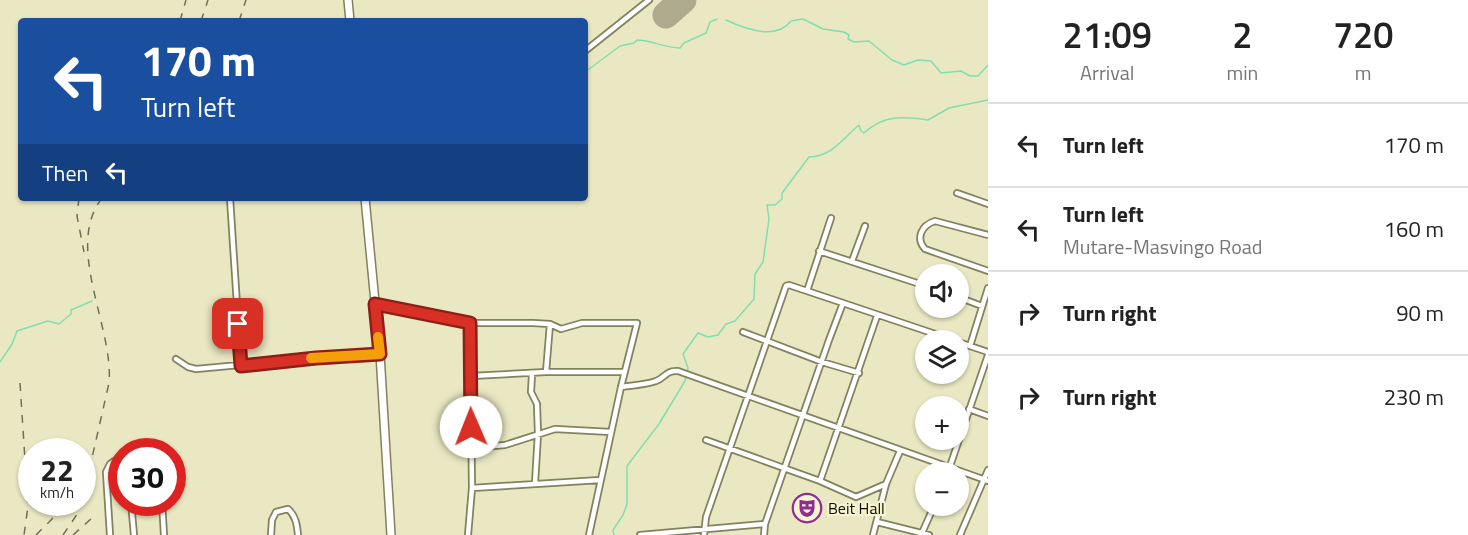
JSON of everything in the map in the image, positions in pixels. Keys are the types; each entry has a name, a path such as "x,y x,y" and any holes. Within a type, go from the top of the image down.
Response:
{"highway":[{"path":"348,0 350,18"},
{"path":"365,201 380,354 390,534"}],"street":[{"path":"588,49 649,0"},
{"path":"957,193 988,204"},
{"path":"230,201 241,366"},
{"path":"807,291 831,218"},
{"path":"988,235 935,221 925,226 919,237 925,249 988,271"},
{"path":"852,261 865,226"},
{"path":"819,251 915,282"},
{"path":"704,532 706,517 728,448 786,286 789,285 921,330"},
{"path":"988,288 970,346 988,354 969,409 988,416"},
{"path":"969,301 982,306"},
{"path":"764,535 765,524 843,303"},
{"path":"375,304 470,323 550,324 561,329 582,323 637,323 589,535"},
{"path":"820,481 877,316"},
{"path":"468,535 472,488 470,323"},
{"path":"546,372 550,324"},
{"path":"743,333 859,373"},
{"path":"176,359 196,369 380,354"},
{"path":"621,387 656,381 665,373 678,371 928,462"},
{"path":"471,376 546,372 625,372"},
{"path":"532,374 531,392 537,404 538,434 535,483"},
{"path":"472,448 505,445 555,429 611,432"},
{"path":"706,440 820,481 856,497 886,484"},
{"path":"873,535 886,484 900,451"},
{"path":"108,468 106,472 108,504"},
{"path":"960,535 986,480 988,470"},
{"path":"969,475 986,480"},
{"path":"472,488 600,480"},
{"path":"271,535 272,520 276,512 288,509 296,521 298,535"},
{"path":"109,516 110,535"},
{"path":"132,516 134,535"},
{"path":"163,516 164,535"},
{"path":"922,534 930,516"},
{"path":"877,522 929,535"},
{"path":"640,535 704,532 765,524"}],"waterway":[{"path":"588,70 620,46 634,43 637,40 680,48 684,43 706,33 710,22 717,19"},
{"path":"726,20 751,30 769,32 777,31 791,21 803,19 823,29 844,32 849,35 848,39 854,42 869,41 892,60 904,65 918,60 931,61 941,73 961,71 970,76 978,76 988,65"},
{"path":"614,535 613,530 627,504 627,466 659,424 685,381 688,368 683,354 698,333 708,337 718,335 726,324 735,321 754,299 755,274 763,262 769,219 767,205 775,205 782,199 782,193 809,157 825,154 859,125 864,133 886,120 894,118 928,120 949,108 988,100"},
{"path":"0,362 12,344 17,331 48,321 59,324 71,314 71,310 92,301"}],"runway":[{"path":"666,15 683,0"}],"railway":[{"path":"181,18 186,0"},
{"path":"202,18 208,0"},
{"path":"240,18 246,0"},
{"path":"79,201 77,216 84,252"},
{"path":"96,440 109,383 109,361 89,263 88,240 92,218 100,201"},
{"path":"20,383 28,506 24,535"},
{"path":"36,535 54,516"},
{"path":"63,535 76,516"},
{"path":"73,535 92,518"}],"slow traffic":[{"path":"311,358 380,354 378,337"}],"place":[{"name":"Beit Hall","path":"807,508"}],"route":[{"path":"238,324 241,366 380,354 375,304 470,323 471,427"}]}
